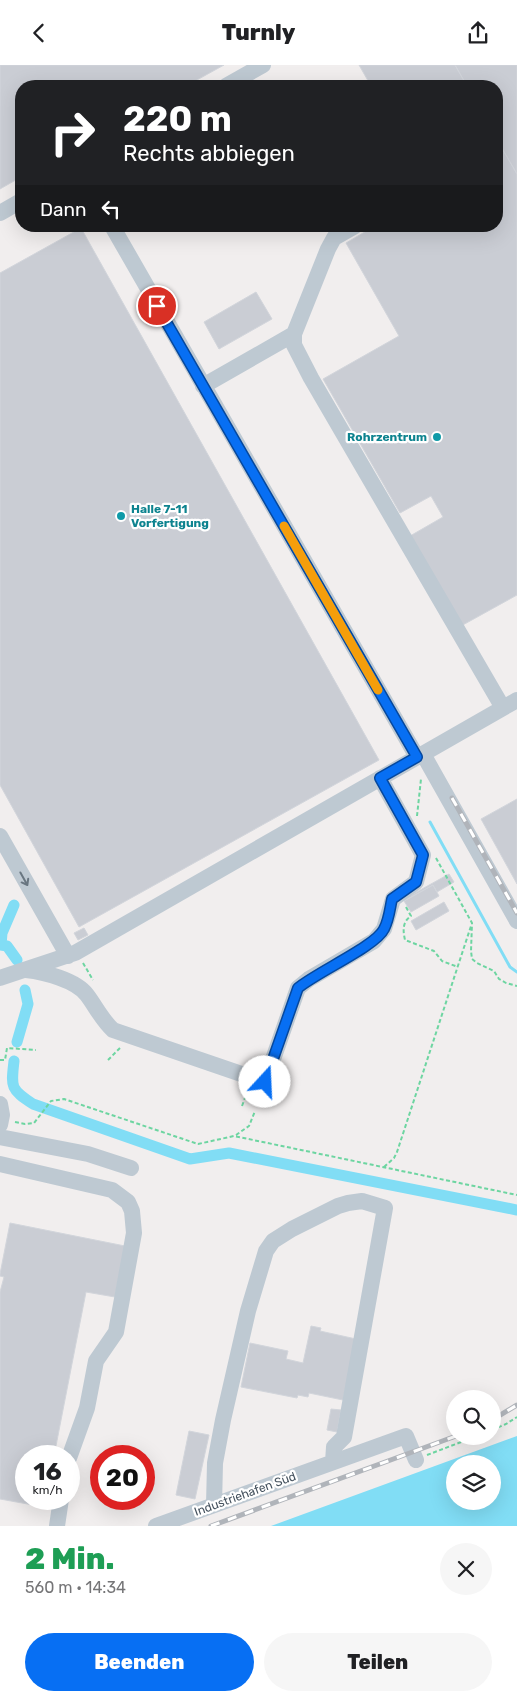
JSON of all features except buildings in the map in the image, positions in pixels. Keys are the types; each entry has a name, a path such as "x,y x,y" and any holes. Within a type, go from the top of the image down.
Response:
{"street":[{"path":"237,80 263,65"},
{"path":"0,213 15,204"},
{"path":"115,232 203,386 517,921"},
{"path":"0,978 68,957 510,704 311,378 294,345 294,334 328,249 334,238 344,232"},
{"path":"203,386 294,334"},
{"path":"26,970 41,972 74,984 86,993 104,1022 113,1030 265,1082 298,988 309,979 374,941 384,929 392,899 416,882 423,855 380,778"},
{"path":"0,836 68,957"},
{"path":"0,1137 88,1154 131,1168"},
{"path":"0,1164 112,1190 128,1202 132,1211 134,1233 116,1332 96,1361 87,1408 74,1445"},
{"path":"214,1505 215,1463 223,1420 248,1311 263,1258 273,1241 292,1229 338,1206 362,1201 385,1208 344,1437 334,1447 333,1462"},
{"name":"Industriehafen Süd","path":"156,1526 406,1436 416,1460"},
{"path":"56,1526 59,1510"}],"path":[{"path":"416,824 420,755"},
{"path":"435,857 472,923 472,959 494,971 499,979 517,986"},
{"path":"399,894 411,916 407,918 403,929 405,940 434,951 442,961 458,967"},
{"path":"384,1167 394,1158 397,1152 472,923"},
{"path":"68,957 78,966 83,963 93,980"},
{"path":"0,1060 5,1060 7,1047 36,1050"},
{"path":"0,1116 29,1124 34,1123 46,1106 51,1101 58,1099 71,1101 198,1144 234,1136 249,1126 255,1111"},
{"path":"234,1136 517,1195"},
{"path":"501,1426 517,1417"},
{"path":"416,1460 454,1445"}],"water":[{"path":"517,1436 517,1526 271,1526 446,1462 446,1510 501,1510 501,1455 465,1455 492,1445 501,1445 501,1442"}],"waterway":[{"path":"430,822 510,967 517,972"},
{"path":"1,945 2,933 14,905"},
{"path":"0,945 7,946 17,960"},
{"path":"17,1042 28,1004 25,990"},
{"path":"14,1061 12,1077 14,1087 20,1095 33,1104 190,1159 229,1153 517,1210"}],"railway":[{"path":"452,798 517,913"},
{"path":"501,1415 517,1405"},
{"path":"211,1526 446,1440"}],"slow traffic":[{"path":"284,526 378,690"}],"place":[{"name":"Rohrzentrum","path":"437,437"},
{"name":"Halle 7-11 Vorfertigung","path":"121,516"}],"route":[{"path":"157,306 417,757 380,778 423,855 416,882 392,899 384,929 374,941 309,979 298,988 265,1082"}]}
